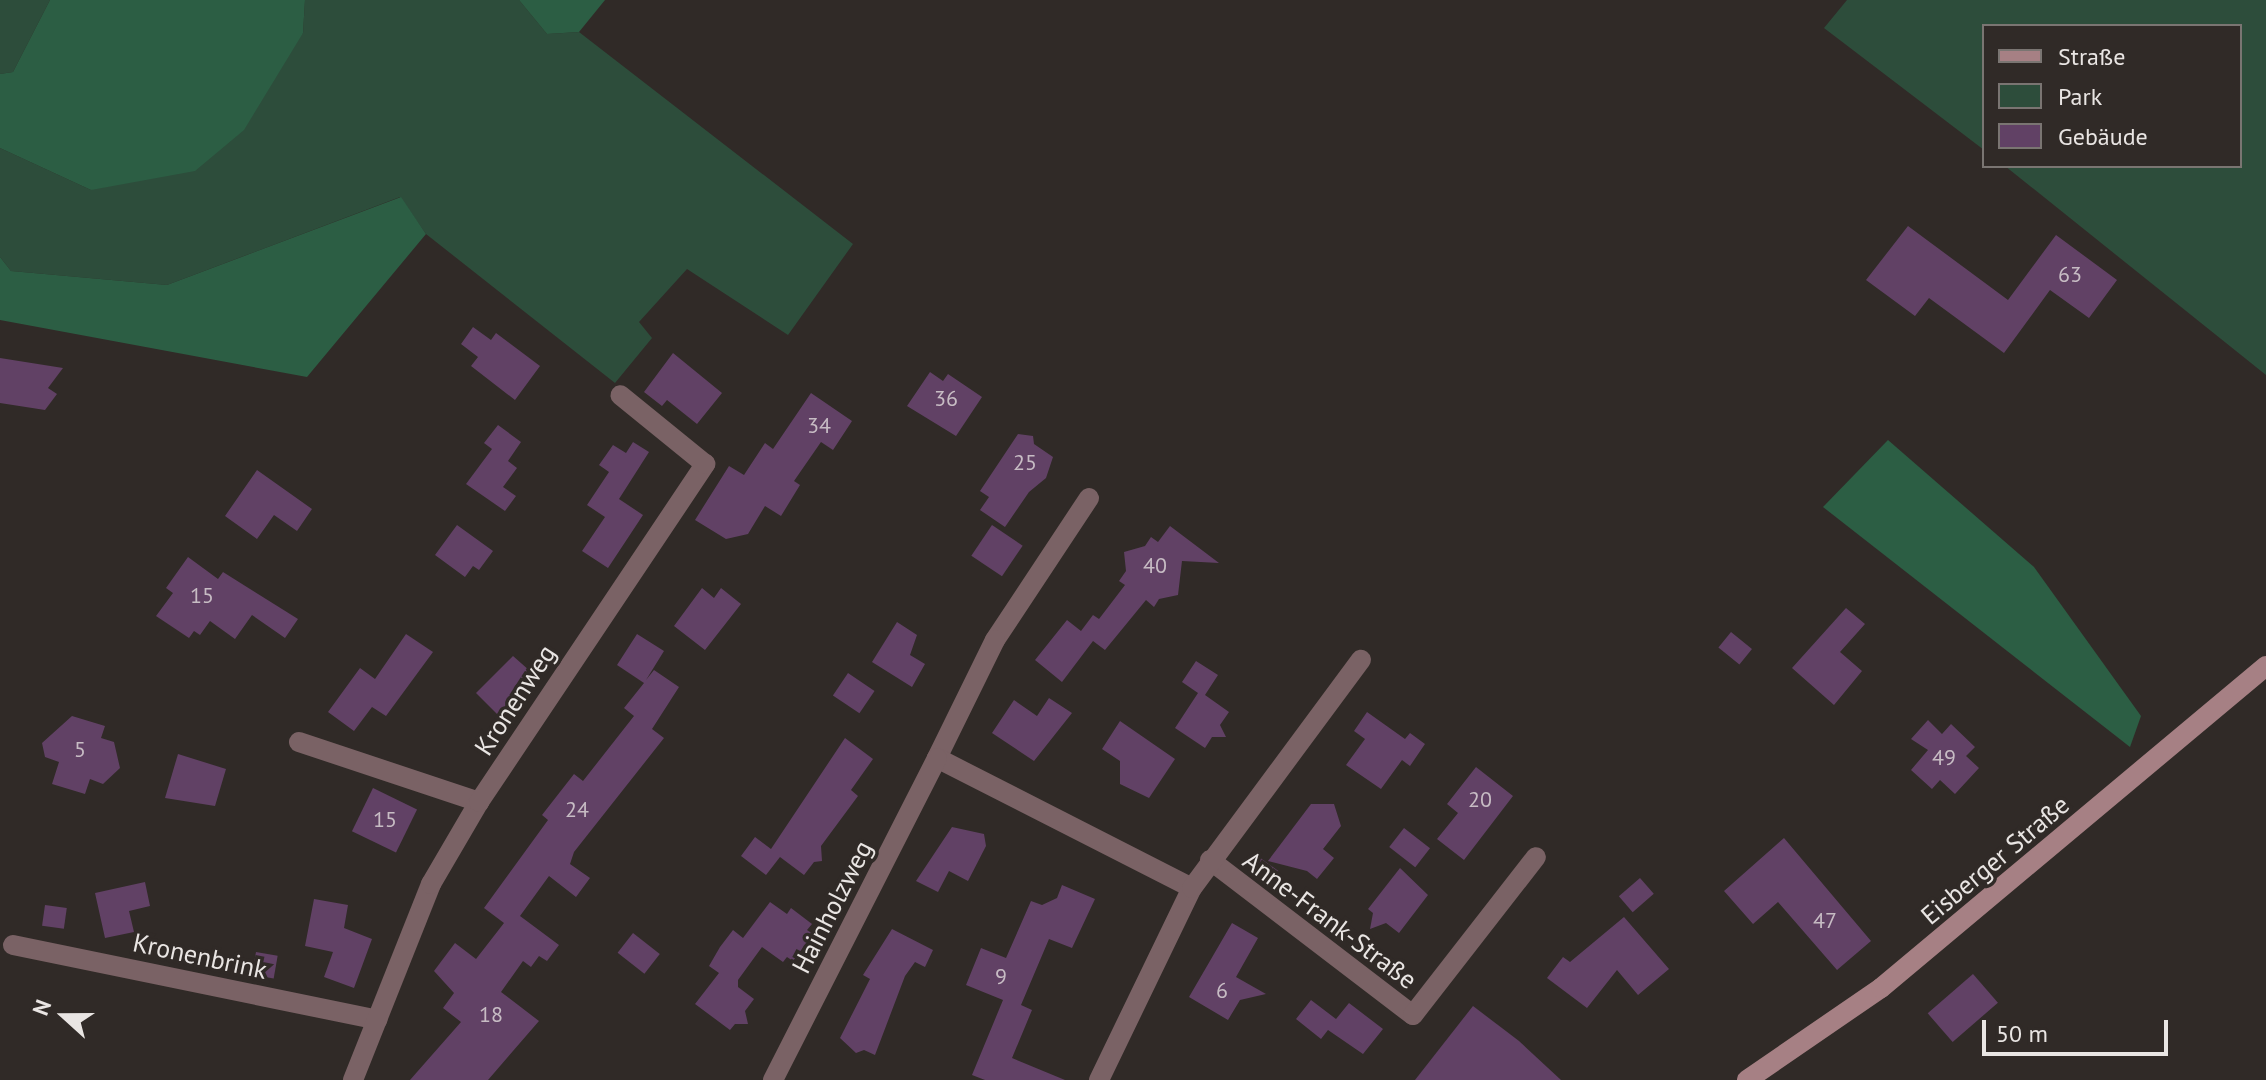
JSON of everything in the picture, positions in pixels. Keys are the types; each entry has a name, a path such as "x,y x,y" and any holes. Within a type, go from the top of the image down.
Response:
{"main road":[{"name":"Eisberger Straße","path":"1747,1080 1881,988 2266,666"}],"street":[{"name":"Kronenweg","path":"353,1080 431,884 479,802 705,464 620,395"},
{"name":"Hainholzweg","path":"773,1080 995,640 1089,498"},
{"name":"Anne-Frank-Straße","path":"1099,1080 1192,888 1361,660"},
{"path":"299,742 479,802"},
{"path":"937,758 1192,888"},
{"name":"Anne-Frank-Straße","path":"1210,860 1413,1015 1536,857"},
{"name":"Kronenbrink","path":"13,945 377,1020"}],"green space":[{"path":"0,0 50,0 13,72 0,74"},
{"path":"50,0 305,0 303,33 244,130 195,171 91,190 0,148 0,74 13,72"},
{"path":"305,0 519,0 547,34 579,32 853,244 788,335 687,269 639,322 652,338 615,383 426,234 400,197 167,285 11,271 0,257 0,148 91,190 303,33"},
{"path":"519,0 605,0 579,32 547,34"},
{"path":"1847,0 2266,0 2266,375 2007,168 2242,168 2242,24 1982,24 1982,148 1824,28"},
{"path":"401,197 426,234 307,377 0,320 0,257 11,271 167,285"},
{"path":"1888,440 2034,567 2141,716 2130,747 1823,507"}],"building":[{"path":"1908,226 2008,300 2056,235 2117,280 2089,318 2050,290 2004,353 1929,298 1915,316 1866,280"},
{"path":"473,327 491,340 496,333 540,366 515,400 471,366 478,357 461,344"},
{"path":"673,353 722,393 697,424 667,400 662,406 644,392"},
{"path":"0,358 63,368 48,388 57,394 45,410 0,403"},
{"path":"930,372 943,381 948,374 982,397 956,436 907,406"},
{"path":"811,393 852,421 833,450 821,442 794,481 800,485 781,516 765,506 748,534 726,539 695,520 729,466 744,475 765,443 773,449"},
{"path":"498,425 521,442 508,461 517,468 503,487 516,496 505,511 466,484 492,449 484,443"},
{"path":"1018,434 1033,436 1034,444 1053,457 1046,478 1029,492 1005,527 980,510 989,497 980,491"},
{"path":"633,442 649,452 619,499 643,515 608,568 582,551 605,517 587,505 609,472 599,465 613,445 626,453"},
{"path":"257,470 312,509 297,531 274,515 257,539 225,516"},
{"path":"457,525 493,551 479,570 473,566 465,577 435,555"},
{"path":"992,525 1023,546 1002,576 971,556"},
{"path":"1170,526 1219,563 1182,561 1178,595 1159,599 1154,607 1146,600 1105,650 1093,641 1062,682 1035,660 1067,620 1081,631 1093,615 1099,619 1125,585 1119,581 1126,571 1124,552 1145,546 1151,537 1158,542"},
{"path":"188,557 218,579 223,572 298,619 285,638 252,615 235,639 210,621 200,635 194,631 189,638 156,616 173,593 166,588"},
{"path":"702,588 714,598 721,588 741,604 705,650 674,626"},
{"path":"1846,608 1865,624 1840,652 1862,671 1834,705 1792,668"},
{"path":"897,622 917,635 910,655 925,664 912,687 872,662"},
{"path":"1731,632 1752,649 1739,665 1718,648"},
{"path":"406,634 433,652 386,716 372,707 354,731 328,712 360,668 375,679"},
{"path":"637,634 664,651 646,680 654,670 679,687 652,729 664,738 574,852 570,864 590,878 576,897 549,876 520,916 559,945 547,961 539,956 531,967 523,961 501,992 539,1021 488,1080 410,1080 461,1022 443,1008 454,993 434,971 455,943 476,959 504,923 484,908 548,820 542,815 574,774 583,781 634,716 624,708 644,683 617,665"},
{"path":"513,656 530,671 521,680 529,688 500,717 476,693"},
{"path":"1196,661 1218,675 1205,695 1229,712 1220,725 1226,737 1212,737 1205,748 1175,728 1198,693 1182,682"},
{"path":"848,673 875,691 859,713 833,695"},
{"path":"1049,698 1072,713 1034,761 992,733 1014,700 1037,716"},
{"path":"1367,712 1405,739 1410,733 1425,744 1410,766 1402,760 1381,789 1346,765 1365,739 1354,731"},
{"path":"72,716 105,726 101,738 114,742 120,768 103,784 90,779 85,794 52,784 59,762 45,757 42,743"},
{"path":"1928,720 1942,734 1951,724 1975,747 1966,756 1979,768 1955,794 1940,780 1932,789 1911,770 1928,750 1911,739"},
{"path":"1120,721 1175,759 1149,798 1120,784 1120,761 1102,749"},
{"path":"845,738 873,759 851,790 858,796 821,846 822,861 814,862 804,875 780,857 766,875 741,856 755,837 771,849"},
{"path":"178,754 226,769 215,806 165,798"},
{"path":"1476,767 1513,796 1464,860 1437,839 1458,813 1447,804"},
{"path":"373,788 417,809 396,853 352,831"},
{"path":"1311,804 1334,804 1341,826 1323,849 1334,858 1317,879 1307,871 1268,861"},
{"path":"952,827 984,834 986,846 968,881 949,871 938,892 916,881"},
{"path":"1404,828 1430,848 1415,867 1389,847"},
{"path":"1784,838 1871,941 1837,970 1778,902 1753,924 1724,891"},
{"path":"1259,857 1278,871 1267,886 1248,872"},
{"path":"1400,868 1428,895 1399,933 1386,923 1370,929 1373,913 1368,909"},
{"path":"1640,878 1654,894 1633,912 1619,896"},
{"path":"145,882 150,906 129,911 134,932 105,938 95,893"},
{"path":"1062,885 1095,899 1072,948 1049,939 1021,1005 1032,1010 1012,1058 1065,1080 985,1080 972,1075 1003,1000 966,985 981,948 1006,958 1031,901 1042,905 1057,898"},
{"path":"314,899 348,905 344,928 372,939 354,988 324,977 333,952 305,946"},
{"path":"770,902 787,914 791,908 812,924 807,930 813,934 793,961 787,957 783,962 762,947 738,980 738,987 754,999 745,1011 748,1024 735,1024 730,1030 695,1004 719,973 709,966 720,947 733,930 743,938"},
{"path":"45,905 67,908 64,929 42,926"},
{"path":"1624,917 1669,969 1638,995 1617,970 1587,1008 1547,978 1563,957 1570,962"},
{"path":"1232,923 1258,938 1236,977 1266,994 1240,1000 1228,1020 1189,997"},
{"path":"892,929 933,950 925,967 915,962 905,976 875,1055 864,1050 856,1053 840,1038 870,979 863,975"},
{"path":"633,933 660,954 644,974 618,953"},
{"path":"256,952 278,956 274,978 252,975"},
{"path":"1973,974 1998,1003 1953,1042 1928,1013"},
{"path":"1311,1000 1336,1019 1349,1003 1383,1029 1363,1054 1328,1030 1321,1039 1296,1019"},
{"path":"1473,1006 1519,1041 1561,1080 1415,1080"}]}
